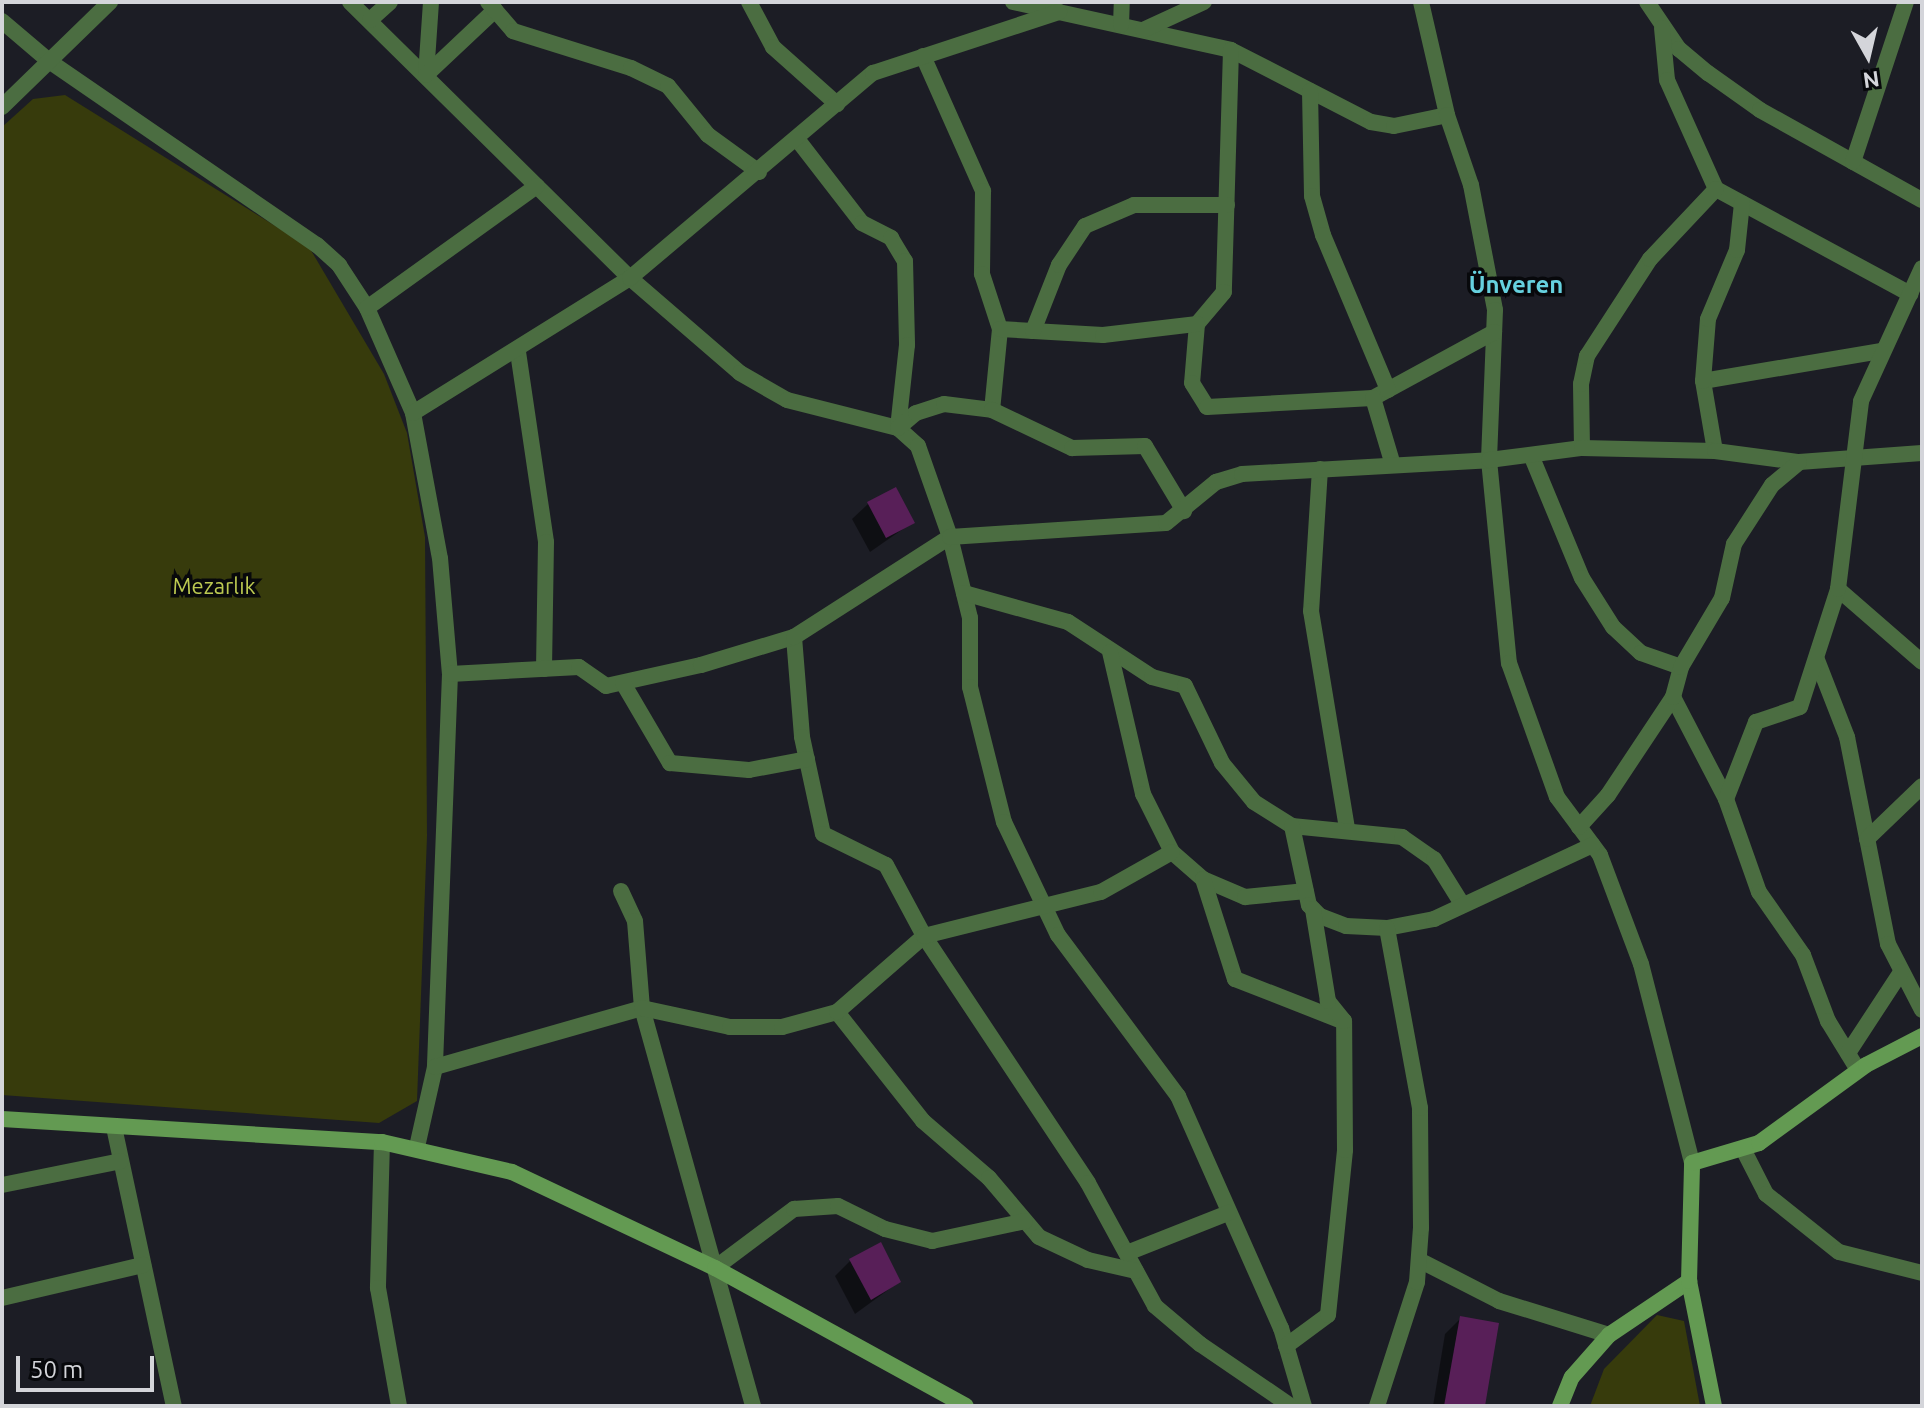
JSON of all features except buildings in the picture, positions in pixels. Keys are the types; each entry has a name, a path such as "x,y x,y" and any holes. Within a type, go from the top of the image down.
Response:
{"main road":[{"path":"1714,1406 1689,1281 1692,1163 1759,1143 1858,1070 1922,1036"},
{"path":"2,1119 382,1142 417,1147 540,1184 715,1268 966,1406"},
{"path":"2,1128 114,1127"},
{"path":"1560,1406 1572,1377 1609,1335 1689,1281"}],"street":[{"path":"2,107 110,2"},
{"path":"350,2 630,278 762,389 898,428 918,446 950,537 970,618 970,687 1004,822 1058,935 1178,1096 1286,1346 1304,1406"},
{"path":"370,20 390,2"},
{"path":"426,75 431,2"},
{"path":"749,2 773,47 837,104"},
{"path":"1013,2 1035,4 1231,50 1371,122 1394,126 1447,115"},
{"path":"1121,25 1122,2"},
{"path":"1143,30 1204,2"},
{"path":"1421,2 1447,115 1471,185 1495,310 1489,460 1509,663 1557,797 1593,845 1641,964 1692,1163"},
{"path":"1647,2 1662,28 1708,73 1853,162 1922,200"},
{"path":"1853,162 1906,2"},
{"path":"426,75 492,6 513,31 586,52 668,86 708,135 759,172"},
{"path":"413,413 518,352 630,278 873,73 1059,12"},
{"path":"2,21 49,61 294,225 339,265 367,308 413,413 440,558 450,674 435,1067 417,1147"},
{"path":"1662,28 1667,80 1716,189 1910,294"},
{"path":"1231,50 1224,292 1197,324 1192,383 1207,407 1381,394 1494,332"},
{"path":"923,56 983,191 982,274 1000,329 992,410"},
{"path":"1310,91 1312,196 1323,235 1381,394 1393,465"},
{"path":"797,139 862,223 891,238 905,261 907,345 898,428"},
{"path":"367,308 537,186"},
{"path":"1582,448 1581,384 1587,356 1650,259 1716,189"},
{"path":"1715,451 1703,381 1708,319 1737,250 1742,203"},
{"path":"1033,331 1059,265 1085,226 1134,205 1227,205"},
{"path":"1726,799 1756,722 1800,707 1838,589 1861,401 1881,351 1922,268"},
{"path":"1000,329 1103,335 1197,324"},
{"path":"1703,381 1881,351"},
{"path":"518,352 546,542 544,669"},
{"path":"898,428 916,413 944,404 992,410 1072,448 1145,446 1184,511"},
{"path":"450,674 579,667 606,686 623,683 794,637 950,537 1136,529 1166,523 1216,482 1242,474 1489,460 1582,448 1715,451 1799,462 1856,461 1922,453"},
{"path":"1531,455 1582,578 1613,627 1641,653 1681,667"},
{"path":"1579,827 1608,795 1673,697 1681,667 1722,598 1734,544 1772,485 1799,462"},
{"path":"1320,469 1311,611 1347,828"},
{"path":"1838,589 1922,662"},
{"path":"964,593 1068,622 1152,677 1185,686 1222,763 1254,802 1292,826 1347,828 1402,837 1418,845 1448,876 1462,904"},
{"path":"794,637 807,759 823,834 886,865 924,936 1088,1183 1155,1306 1200,1344 1282,1403"},
{"path":"1110,652 1143,794 1172,852 1203,879 1245,897 1306,891"},
{"path":"1817,660 1847,737 1888,944 1922,1010"},
{"path":"623,683 670,763 749,770 807,759"},
{"path":"1673,697 1726,799 1759,892 1803,955 1858,1070"},
{"path":"1867,839 1922,786"},
{"path":"1286,1346 1328,1315 1345,1150 1344,1021 1328,1001 1313,909 1292,826"},
{"path":"1313,909 1346,926 1387,928 1434,919 1593,845"},
{"path":"435,1067 642,1008 730,1027 782,1027 837,1012 924,936 1046,909 1101,892 1172,852"},
{"path":"1203,879 1235,979 1344,1021"},
{"path":"621,891 635,921 642,1008 753,1406"},
{"path":"1377,1406 1399,1351 1419,1260 1420,1108 1387,928"},
{"path":"1848,1053 1901,972"},
{"path":"837,1012 923,1121 989,1178 1039,1237 1088,1260 1136,1271"},
{"path":"114,1127 174,1406"},
{"path":"382,1142 378,1288 399,1406"},
{"path":"1743,1149 1766,1194 1839,1252 1922,1273"},
{"path":"2,1185 121,1161"},
{"path":"715,1268 794,1209 838,1206 885,1229 932,1241 1025,1221"},
{"path":"1127,1253 1228,1213"},
{"path":"1419,1260 1499,1301 1609,1335"},
{"path":"2,1298 143,1265"}],"green space":[{"name":"Mezarlık","path":"65,95 309,247 384,374 407,433 425,537 427,836 417,1101 379,1123 2,1095 2,127 33,99"},
{"path":"1657,1315 1684,1321 1700,1406 1590,1406 1604,1369"}],"district":[{"name":"Ünveren","path":"1516,285"}]}
